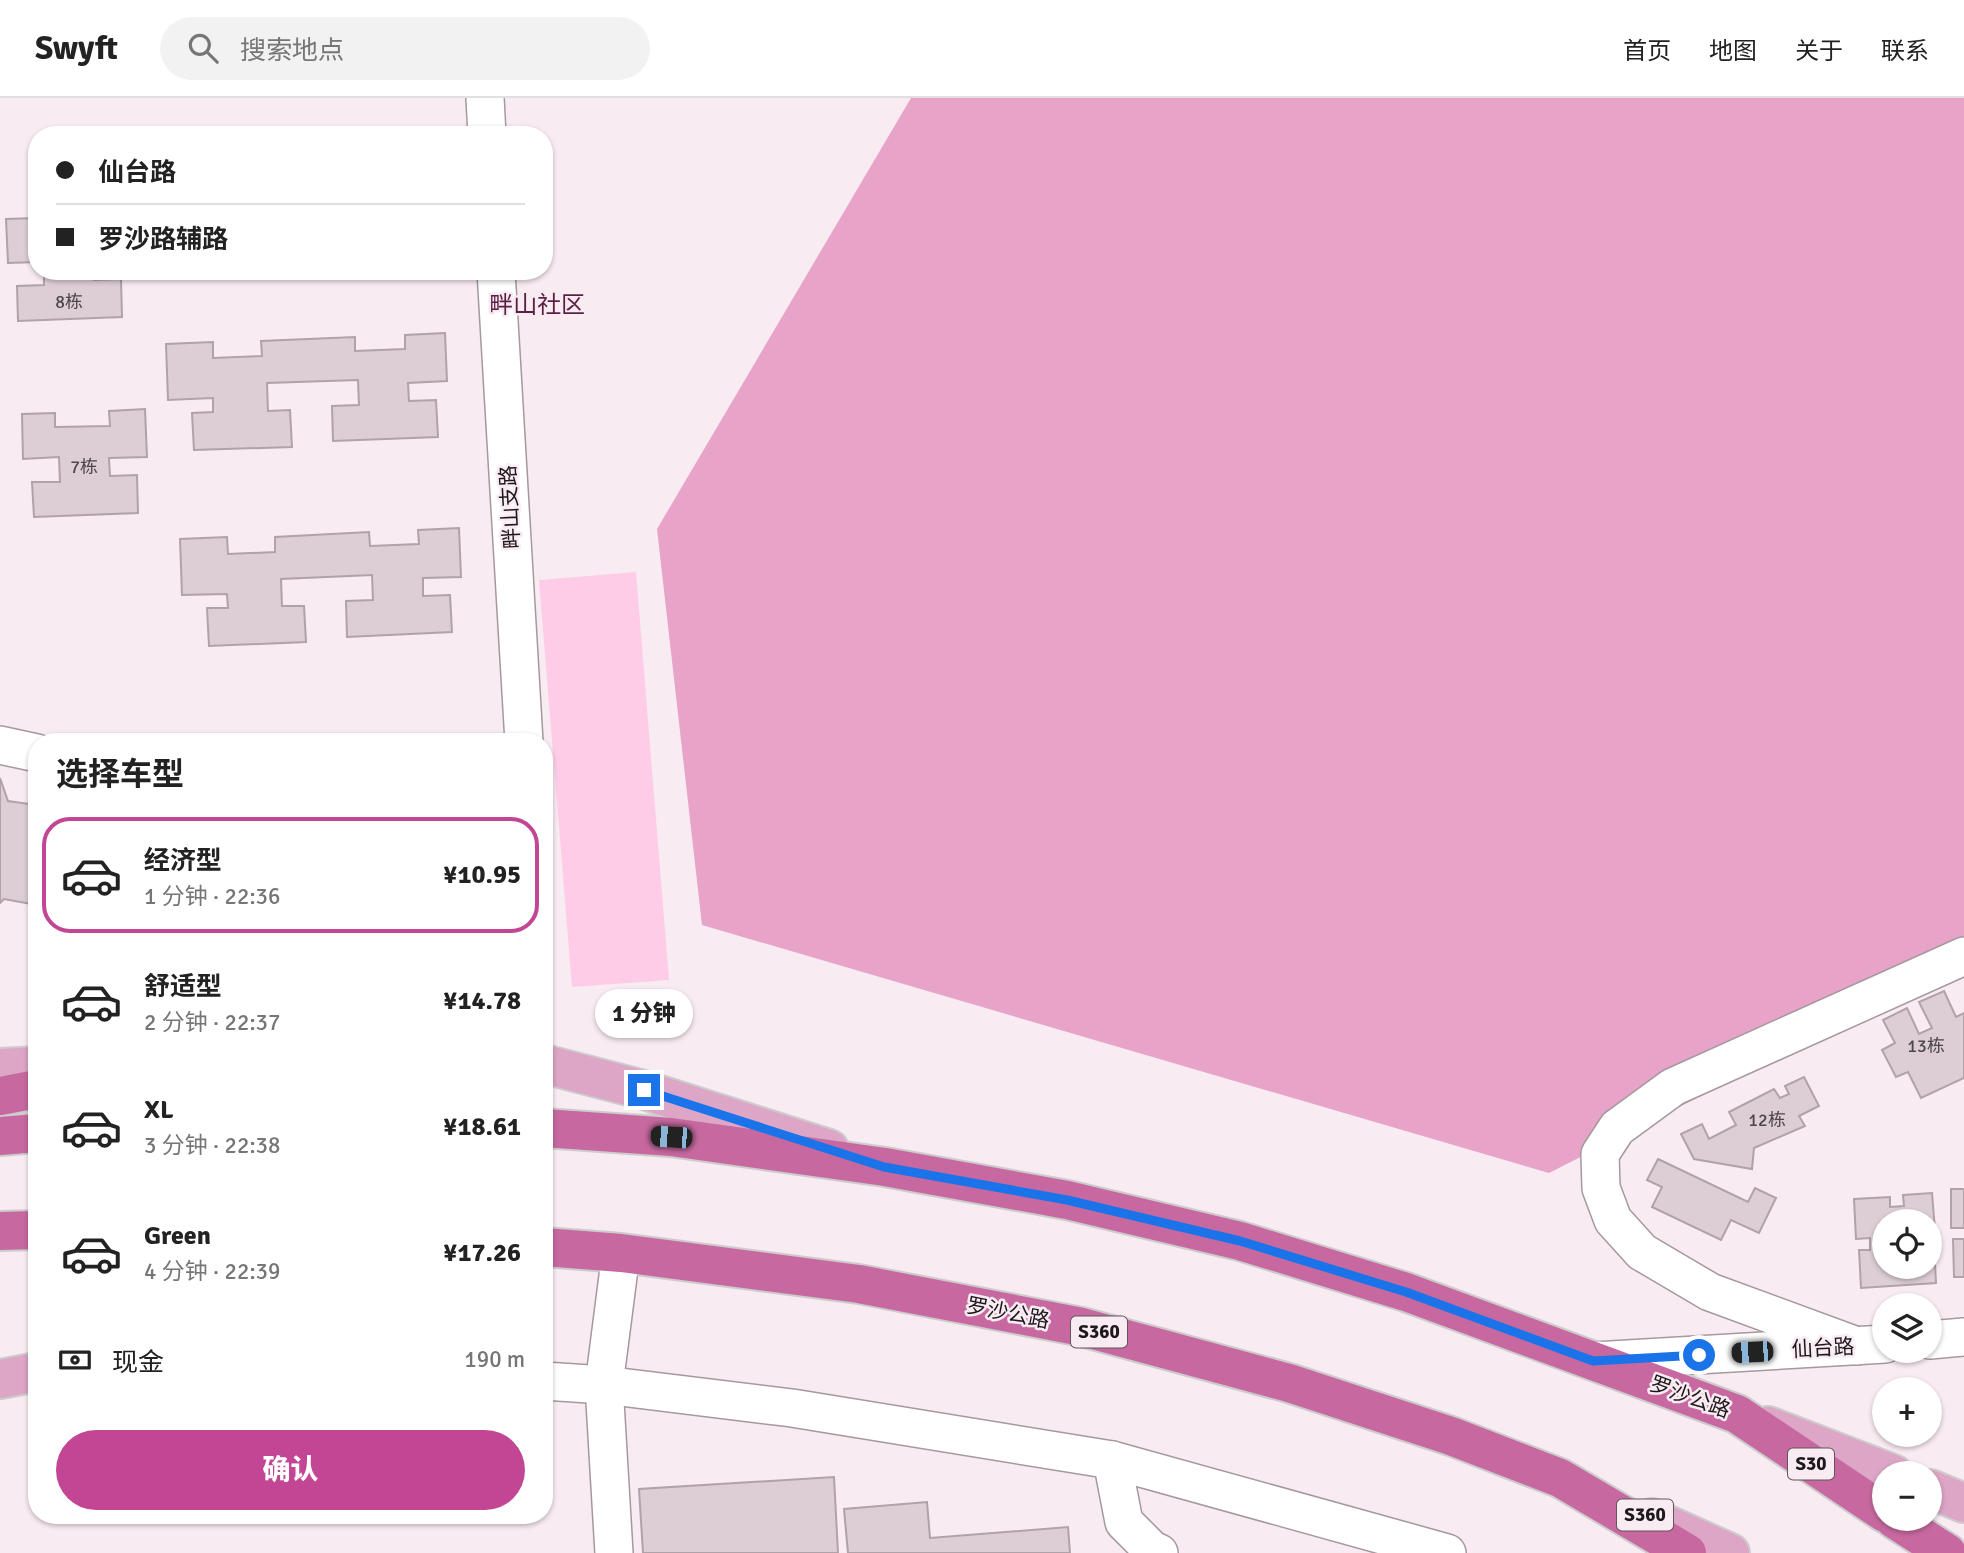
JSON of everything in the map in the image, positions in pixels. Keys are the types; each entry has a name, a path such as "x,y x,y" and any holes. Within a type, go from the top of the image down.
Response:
{"highway":[{"path":"0,1096 28,1090"},
{"name":"罗沙公路","path":"553,1129 671,1137 884,1167 1067,1200 1240,1241 1406,1292 1737,1414"},
{"path":"0,1136 28,1134"},
{"path":"0,1231 28,1230"},
{"name":"罗沙公路","path":"553,1248 621,1252 859,1284 1082,1327 1289,1383 1451,1436 1560,1478"},
{"name":"S30","path":"1737,1414 1872,1504"},
{"path":"1560,1478 1687,1553"},
{"path":"1913,1531 1947,1553"}],"main road":[{"path":"0,1068 28,1066"},
{"path":"553,1066 644,1090 884,1167"},
{"path":"553,1265 621,1252"},
{"path":"0,1379 28,1374"},
{"name":"罗沙公路","path":"1737,1414 1872,1466"},
{"name":"罗沙公路","path":"1560,1478 1730,1553"},
{"path":"1942,1494 1964,1503"}],"street":[{"path":"485,98 487,126"},
{"name":"畔山支路","path":"497,280 523,733"},
{"path":"0,745 28,751"},
{"path":"1871,1345 1710,1292 1642,1252 1613,1220 1601,1188 1600,1154 1616,1128 1673,1087 1964,956"},
{"path":"614,1553 604,1385 621,1252"},
{"path":"1942,1339 1964,1337"},
{"name":"仙台路","path":"1593,1361 1871,1345"},
{"path":"553,1382 604,1385 792,1408 1112,1461 1387,1545 1447,1553"},
{"path":"0,1392 28,1390"},
{"path":"1112,1461 1124,1522 1152,1550 1159,1553"}],"shaded area":[{"path":"911,98 1964,98 1964,963 1549,1173 702,925 657,529"},
{"path":"636,572 669,980 572,987 539,580"}],"building":[{"path":"28,218 28,262 8,263 6,219"},
{"path":"44,280 121,280 122,317 18,321 17,286 44,285"},
{"path":"445,333 447,381 408,383 409,401 436,400 438,437 333,441 332,406 359,405 358,380 267,383 268,411 290,410 292,447 194,450 192,413 213,412 213,398 168,400 166,344 213,342 213,358 262,356 261,341 355,337 355,351 405,349 405,335"},
{"path":"145,409 147,457 109,458 110,476 137,475 138,513 34,517 32,482 60,482 59,457 23,459 22,414 55,413 55,427 110,426 109,411"},
{"path":"459,528 461,577 423,578 423,596 450,595 452,632 347,637 346,601 373,600 372,575 281,579 282,606 304,606 306,642 209,646 207,608 228,608 227,594 182,595 180,539 227,537 228,554 275,552 275,537 369,532 370,546 419,544 418,530"},
{"path":"0,778 8,801 28,804 28,903 4,899 0,903"},
{"path":"1944,991 1956,1017 1964,1013 1964,1078 1921,1098 1908,1072 1896,1077 1882,1050 1895,1043 1883,1020 1907,1008 1919,1034 1932,1028 1919,1002"},
{"path":"1804,1077 1819,1106 1799,1116 1805,1126 1754,1148 1752,1169 1694,1159 1681,1134 1702,1124 1709,1139 1736,1125 1729,1112 1774,1089 1780,1098 1789,1094 1785,1086"},
{"path":"1658,1159 1748,1202 1755,1188 1776,1198 1759,1233 1731,1220 1721,1240 1652,1207 1662,1187 1647,1180"},
{"path":"1951,1189 1964,1189 1964,1228 1951,1228"},
{"path":"1932,1193 1933,1209 1872,1209 1872,1279 1936,1279 1936,1283 1861,1288 1859,1250 1870,1250 1870,1238 1856,1239 1854,1199 1890,1197 1890,1207 1904,1206 1903,1195"},
{"path":"1953,1239 1964,1239 1964,1277 1954,1277"},
{"path":"834,1477 838,1553 643,1553 639,1489"},
{"path":"927,1502 930,1538 1068,1527 1070,1553 848,1553 844,1509"}],"district":[{"name":"畔山社区","path":"537,305"}],"route":[{"path":"644,1090 884,1167 1067,1200 1240,1241 1406,1292 1593,1361 1699,1355"}]}
